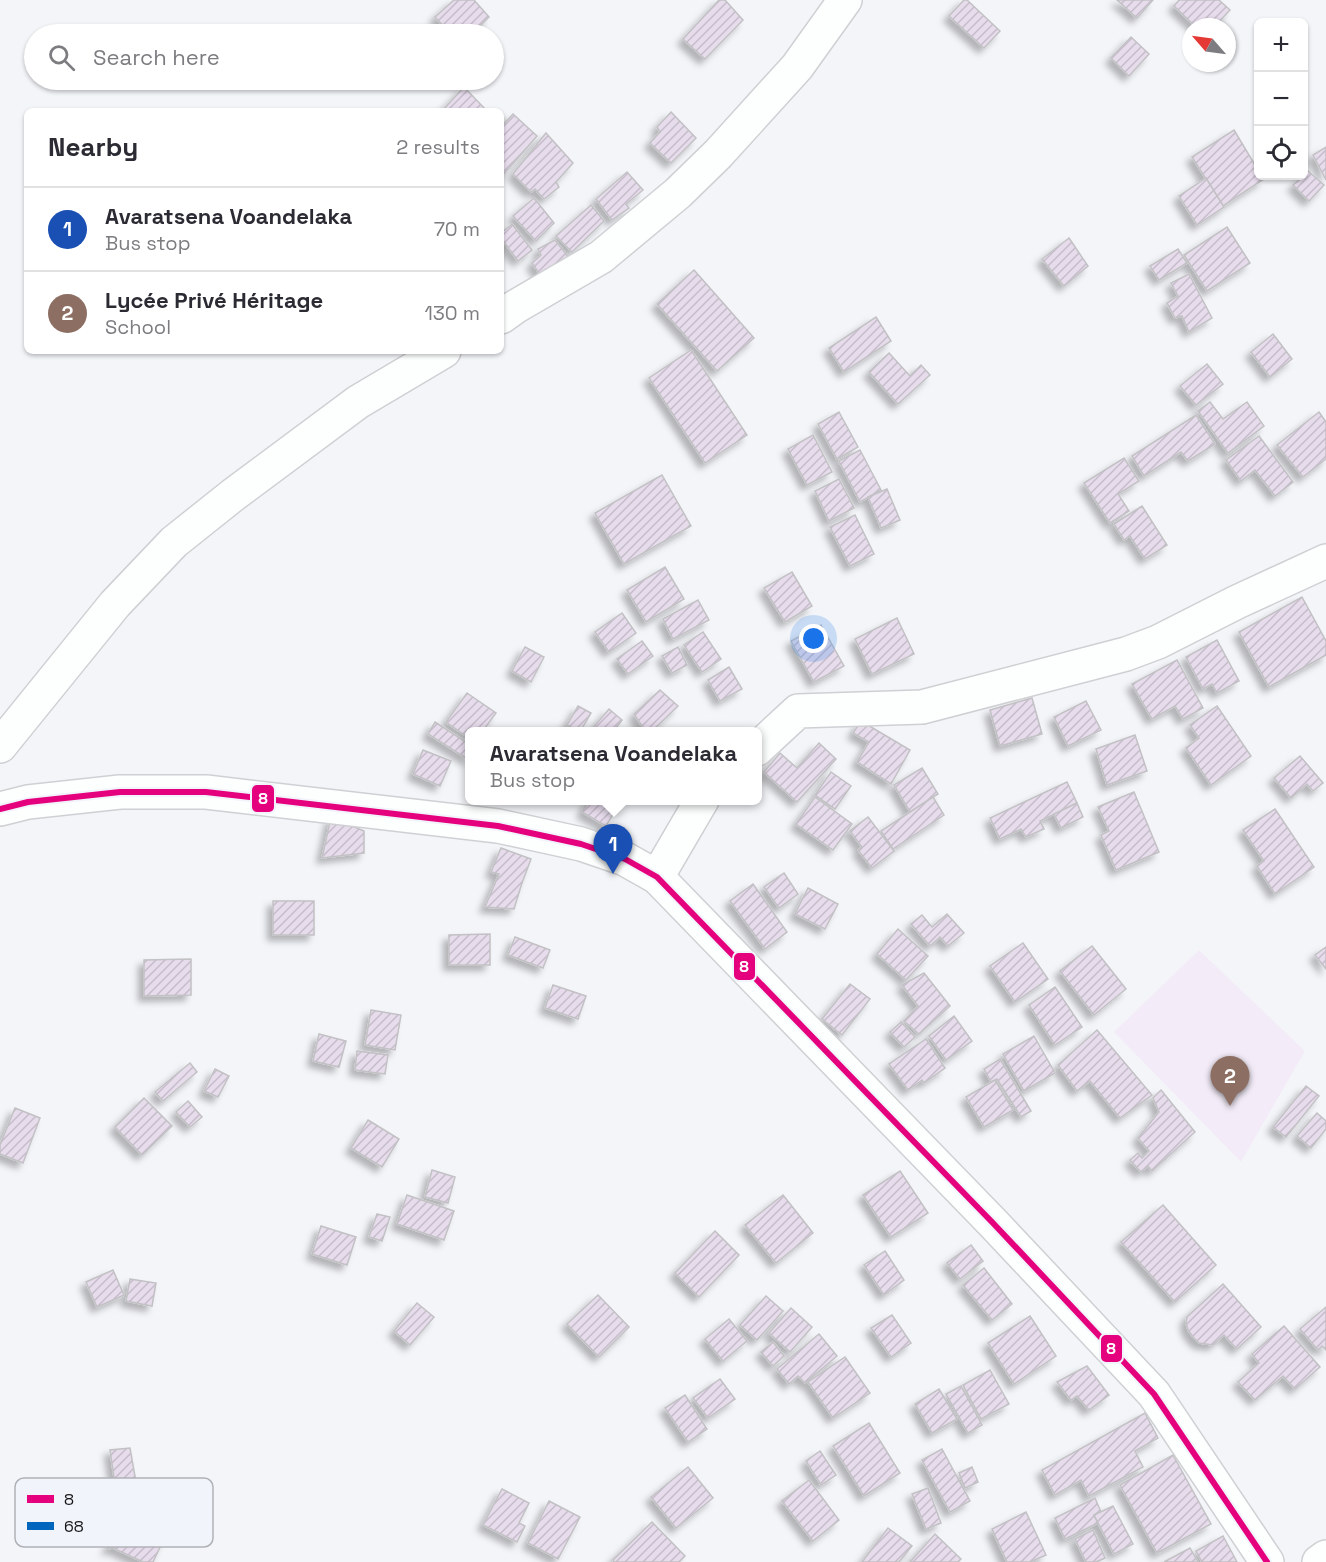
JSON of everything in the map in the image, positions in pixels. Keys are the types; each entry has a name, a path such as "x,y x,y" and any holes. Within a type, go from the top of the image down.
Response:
{"street":[{"path":"504,315 601,257 678,192 718,154 797,67 845,0"},
{"path":"0,746 115,604 174,542 357,402 439,354"},
{"path":"762,744 798,711 922,707 1126,654 1158,642 1326,561"},
{"path":"0,809 28,802 120,792 206,792 498,826 581,844 625,859 657,878 992,1222 1154,1394 1267,1562"},
{"path":"657,878 700,805"},
{"path":"1319,1562 1326,1557"}],"shaded area":[{"path":"1199,950 1305,1051 1241,1162 1114,1032"}],"building":[{"path":"454,0 474,0 489,17 482,24 442,24 435,17"},
{"path":"719,0 725,0 743,20 705,59 683,39"},
{"path":"964,0 967,0 1000,31 984,48 949,16"},
{"path":"1117,0 1153,0 1137,18"},
{"path":"1179,0 1219,0 1230,10 1222,18 1187,18 1174,6"},
{"path":"1131,37 1149,54 1129,76 1111,58"},
{"path":"461,90 467,90 484,108 445,108"},
{"path":"671,112 696,138 671,163 650,143 660,132 657,127"},
{"path":"513,114 537,136 504,174 504,124"},
{"path":"1234,130 1254,163 1254,180 1262,180 1223,206 1192,157"},
{"path":"546,133 573,163 556,182 559,187 544,199 535,189 531,192 513,174"},
{"path":"1326,147 1326,180 1313,155"},
{"path":"1308,171 1324,185 1309,201 1293,185 1299,180 1308,180"},
{"path":"627,172 643,190 626,204 629,208 612,220 596,199"},
{"path":"1206,178 1224,207 1197,225 1179,196"},
{"path":"534,198 554,223 536,241 513,216"},
{"path":"591,205 604,221 572,252 556,236"},
{"path":"512,224 532,250 518,261 504,242 504,231"},
{"path":"1227,227 1250,263 1207,291 1184,255"},
{"path":"1069,238 1088,266 1064,286 1042,259"},
{"path":"555,240 569,258 541,276 532,263 541,255 538,249"},
{"path":"1178,249 1187,263 1159,280 1150,266"},
{"path":"694,270 754,338 717,371 657,304"},
{"path":"1189,274 1212,318 1189,332 1182,316 1175,318 1167,303 1178,296 1171,283"},
{"path":"876,317 891,341 844,372 829,348"},
{"path":"1273,334 1292,359 1270,377 1251,352"},
{"path":"691,350 747,435 705,463 649,378"},
{"path":"889,353 910,376 921,365 930,375 898,404 869,372"},
{"path":"1207,364 1223,384 1196,405 1180,386"},
{"path":"1210,402 1223,419 1247,402 1264,426 1228,453 1198,411"},
{"path":"839,412 858,447 837,459 818,424"},
{"path":"1319,412 1326,422 1326,459 1303,477 1277,445"},
{"path":"1196,415 1215,444 1188,461 1181,452 1144,476 1132,456"},
{"path":"813,435 832,472 807,485 788,449"},
{"path":"1259,436 1293,482 1275,496 1255,470 1241,481 1226,460"},
{"path":"860,450 881,490 860,502 839,461"},
{"path":"1124,458 1139,481 1118,494 1129,511 1110,523 1084,483"},
{"path":"662,475 691,526 624,564 595,513"},
{"path":"839,479 854,508 829,521 815,491"},
{"path":"887,489 900,520 881,528 868,497"},
{"path":"1142,506 1167,545 1145,559 1130,536 1124,540 1114,524"},
{"path":"855,515 874,554 850,566 830,527"},
{"path":"665,567 684,599 646,622 627,590"},
{"path":"792,572 812,606 785,622 764,588"},
{"path":"1302,597 1326,641 1326,655 1269,687 1239,632"},
{"path":"698,600 709,620 673,639 663,619"},
{"path":"622,613 636,633 609,652 595,632"},
{"path":"897,618 914,654 872,674 855,639"},
{"path":"821,625 844,666 814,682 791,641"},
{"path":"703,632 721,659 702,672 684,645"},
{"path":"1217,640 1239,681 1217,693 1212,684 1203,689 1186,657"},
{"path":"642,641 653,656 628,674 617,659"},
{"path":"525,647 544,657 531,682 512,671"},
{"path":"678,647 687,665 672,673 662,656"},
{"path":"1177,660 1203,708 1183,719 1175,706 1152,719 1132,684"},
{"path":"729,667 742,689 720,701 708,680"},
{"path":"660,690 678,706 656,727 643,727 634,714"},
{"path":"467,693 496,713 486,727 465,727 465,735 446,722"},
{"path":"1032,698 1042,734 1000,746 990,710"},
{"path":"1086,701 1101,730 1068,746 1054,717"},
{"path":"578,706 591,713 583,727 567,725"},
{"path":"1217,706 1251,756 1211,785 1186,748 1199,738 1190,725"},
{"path":"609,709 622,720 617,727 594,727"},
{"path":"861,721 910,750 891,784 857,762 869,742 853,733"},
{"path":"435,722 465,741 465,757 428,734"},
{"path":"1135,735 1147,771 1107,785 1096,749"},
{"path":"819,743 836,759 797,802 764,772 780,753 797,768"},
{"path":"423,750 451,761 440,786 413,774"},
{"path":"1300,756 1323,783 1313,791 1307,784 1291,798 1274,778"},
{"path":"922,768 938,794 910,812 894,785"},
{"path":"831,772 851,786 835,809 815,795"},
{"path":"1067,782 1077,803 1040,821 1044,829 1026,837 1021,829 1000,839 990,818"},
{"path":"1134,792 1159,852 1116,870 1101,835 1109,831 1098,807"},
{"path":"815,797 852,824 833,850 796,824"},
{"path":"933,797 944,815 893,849 881,831"},
{"path":"1077,803 1083,817 1061,828 1054,814"},
{"path":"586,805 618,805 606,826 582,812"},
{"path":"1275,809 1314,867 1275,894 1257,866 1264,861 1243,830"},
{"path":"331,817 364,831 364,853 322,858"},
{"path":"868,817 894,851 872,868 858,850 862,847 850,831"},
{"path":"501,848 531,859 514,909 485,907 499,874 491,872"},
{"path":"784,873 798,894 779,908 764,887"},
{"path":"753,884 787,932 765,949 730,901"},
{"path":"808,888 838,904 825,929 795,914"},
{"path":"273,901 314,901 314,935 273,935"},
{"path":"947,914 964,933 948,946 940,937 930,946 911,924 922,915 932,927"},
{"path":"898,929 928,956 906,980 877,954"},
{"path":"490,934 490,965 449,965 449,935"},
{"path":"515,937 550,950 543,968 508,955"},
{"path":"1023,943 1048,979 1015,1002 990,966"},
{"path":"1092,946 1126,989 1094,1015 1060,971"},
{"path":"1326,947 1326,969 1315,955"},
{"path":"191,959 191,995 144,996 144,960"},
{"path":"924,973 950,1006 919,1034 904,1021 918,1006 902,985"},
{"path":"850,984 870,999 842,1035 822,1019"},
{"path":"553,985 586,996 578,1019 545,1008"},
{"path":"1055,987 1082,1027 1055,1045 1029,1005"},
{"path":"371,1010 401,1015 395,1050 365,1045"},
{"path":"954,1016 972,1041 946,1060 929,1036"},
{"path":"901,1022 915,1037 904,1047 890,1032"},
{"path":"1097,1030 1152,1095 1120,1118 1090,1081 1077,1091 1058,1065"},
{"path":"319,1034 346,1041 339,1067 313,1061"},
{"path":"1034,1036 1055,1073 1024,1091 1003,1054"},
{"path":"926,1039 945,1068 924,1083 922,1080 908,1090 889,1064"},
{"path":"357,1051 388,1055 385,1074 355,1070"},
{"path":"1000,1059 1031,1111 1021,1117 997,1079 991,1082 984,1069"},
{"path":"190,1063 197,1072 163,1101 155,1092"},
{"path":"215,1069 229,1076 218,1097 204,1091"},
{"path":"995,1080 1013,1110 984,1127 966,1097"},
{"path":"1306,1086 1319,1096 1286,1137 1273,1127"},
{"path":"1161,1090 1195,1132 1152,1171 1148,1166 1141,1172 1130,1160 1138,1153 1142,1158 1149,1151 1138,1138 1159,1112 1153,1098"},
{"path":"144,1098 172,1126 142,1155 115,1127"},
{"path":"188,1101 202,1117 190,1127 176,1112"},
{"path":"15,1108 40,1118 23,1163 0,1154 0,1145"},
{"path":"1317,1113 1326,1121 1326,1129 1311,1148 1297,1136"},
{"path":"368,1120 399,1139 382,1167 351,1148"},
{"path":"432,1170 455,1177 448,1203 425,1197"},
{"path":"900,1171 928,1213 891,1237 863,1195"},
{"path":"407,1195 454,1211 444,1240 397,1224"},
{"path":"783,1195 813,1233 776,1263 745,1225"},
{"path":"1163,1205 1216,1265 1175,1302 1121,1242"},
{"path":"377,1214 390,1217 382,1241 369,1237"},
{"path":"321,1226 356,1237 347,1265 312,1254"},
{"path":"715,1231 739,1255 699,1297 675,1273"},
{"path":"971,1245 983,1261 960,1279 947,1263"},
{"path":"885,1251 904,1280 884,1295 864,1265"},
{"path":"984,1268 1012,1304 992,1320 963,1285"},
{"path":"113,1270 124,1295 97,1307 86,1282"},
{"path":"130,1279 156,1283 152,1306 126,1301"},
{"path":"1223,1284 1261,1327 1237,1349 1224,1335 1213,1345 1199,1343 1188,1330 1186,1323 1187,1317"},
{"path":"598,1295 629,1327 599,1357 567,1324"},
{"path":"766,1296 783,1311 757,1340 740,1325"},
{"path":"417,1303 434,1317 410,1345 394,1331"},
{"path":"1326,1307 1326,1350 1322,1346 1318,1350 1300,1329"},
{"path":"791,1308 812,1327 790,1352 769,1333"},
{"path":"892,1315 911,1343 891,1357 871,1328"},
{"path":"1030,1316 1056,1356 1014,1384 988,1343"},
{"path":"729,1319 747,1341 723,1361 705,1339"},
{"path":"1284,1326 1320,1367 1295,1389 1283,1376 1255,1400 1238,1382 1259,1363 1252,1354"},
{"path":"819,1334 837,1356 805,1383 798,1376 789,1384 777,1369"},
{"path":"773,1342 784,1356 773,1366 761,1352"},
{"path":"845,1357 870,1393 833,1418 808,1382"},
{"path":"1087,1366 1109,1395 1089,1410 1077,1396 1071,1400 1057,1382"},
{"path":"990,1370 1009,1404 981,1419 963,1385"},
{"path":"720,1379 735,1399 708,1418 693,1398"},
{"path":"961,1386 982,1425 968,1433 946,1394"},
{"path":"939,1389 957,1419 932,1433 915,1404"},
{"path":"685,1395 707,1429 688,1442 665,1408"},
{"path":"1145,1413 1158,1438 1135,1451 1143,1467 1089,1496 1081,1480 1055,1495 1042,1470"},
{"path":"869,1423 900,1473 864,1496 833,1446"},
{"path":"130,1448 135,1478 114,1478 110,1450"},
{"path":"942,1449 970,1501 950,1512 922,1460"},
{"path":"820,1451 836,1475 821,1485 806,1461"},
{"path":"1173,1455 1211,1524 1157,1553 1120,1485"},
{"path":"688,1467 713,1498 676,1528 651,1497"},
{"path":"972,1467 978,1482 965,1488 959,1473"},
{"path":"809,1480 839,1520 813,1541 782,1501"},
{"path":"928,1488 941,1523 926,1529 912,1494"},
{"path":"502,1489 529,1503 519,1523 525,1526 517,1542 483,1525"},
{"path":"1095,1498 1101,1512 1094,1515 1098,1523 1065,1539 1055,1518"},
{"path":"549,1501 580,1517 558,1559 528,1543"},
{"path":"1113,1506 1133,1544 1114,1554 1094,1515"},
{"path":"1026,1512 1046,1555 1030,1562 1007,1562 992,1529"},
{"path":"652,1522 685,1556 679,1562 614,1562 613,1560"},
{"path":"888,1528 912,1546 899,1562 862,1562"},
{"path":"1093,1530 1105,1558 1096,1562 1086,1562 1075,1539"},
{"path":"935,1534 961,1559 958,1562 910,1562"},
{"path":"1223,1536 1237,1562 1202,1562 1196,1551"},
{"path":"108,1547 160,1547 153,1562 143,1562 113,1548 107,1549"},
{"path":"1190,1548 1198,1562 1164,1562"}],"transit line":[{"name":"8","path":"0,809 28,802 120,792 206,792 498,826 581,844 625,859 657,877 992,1222 1154,1394 1267,1562"}],"place":[{"name":"Avaratsena Voandelaka","path":"613,874"},
{"name":"Lycée Privé Héritage","path":"1230,1106"}]}
